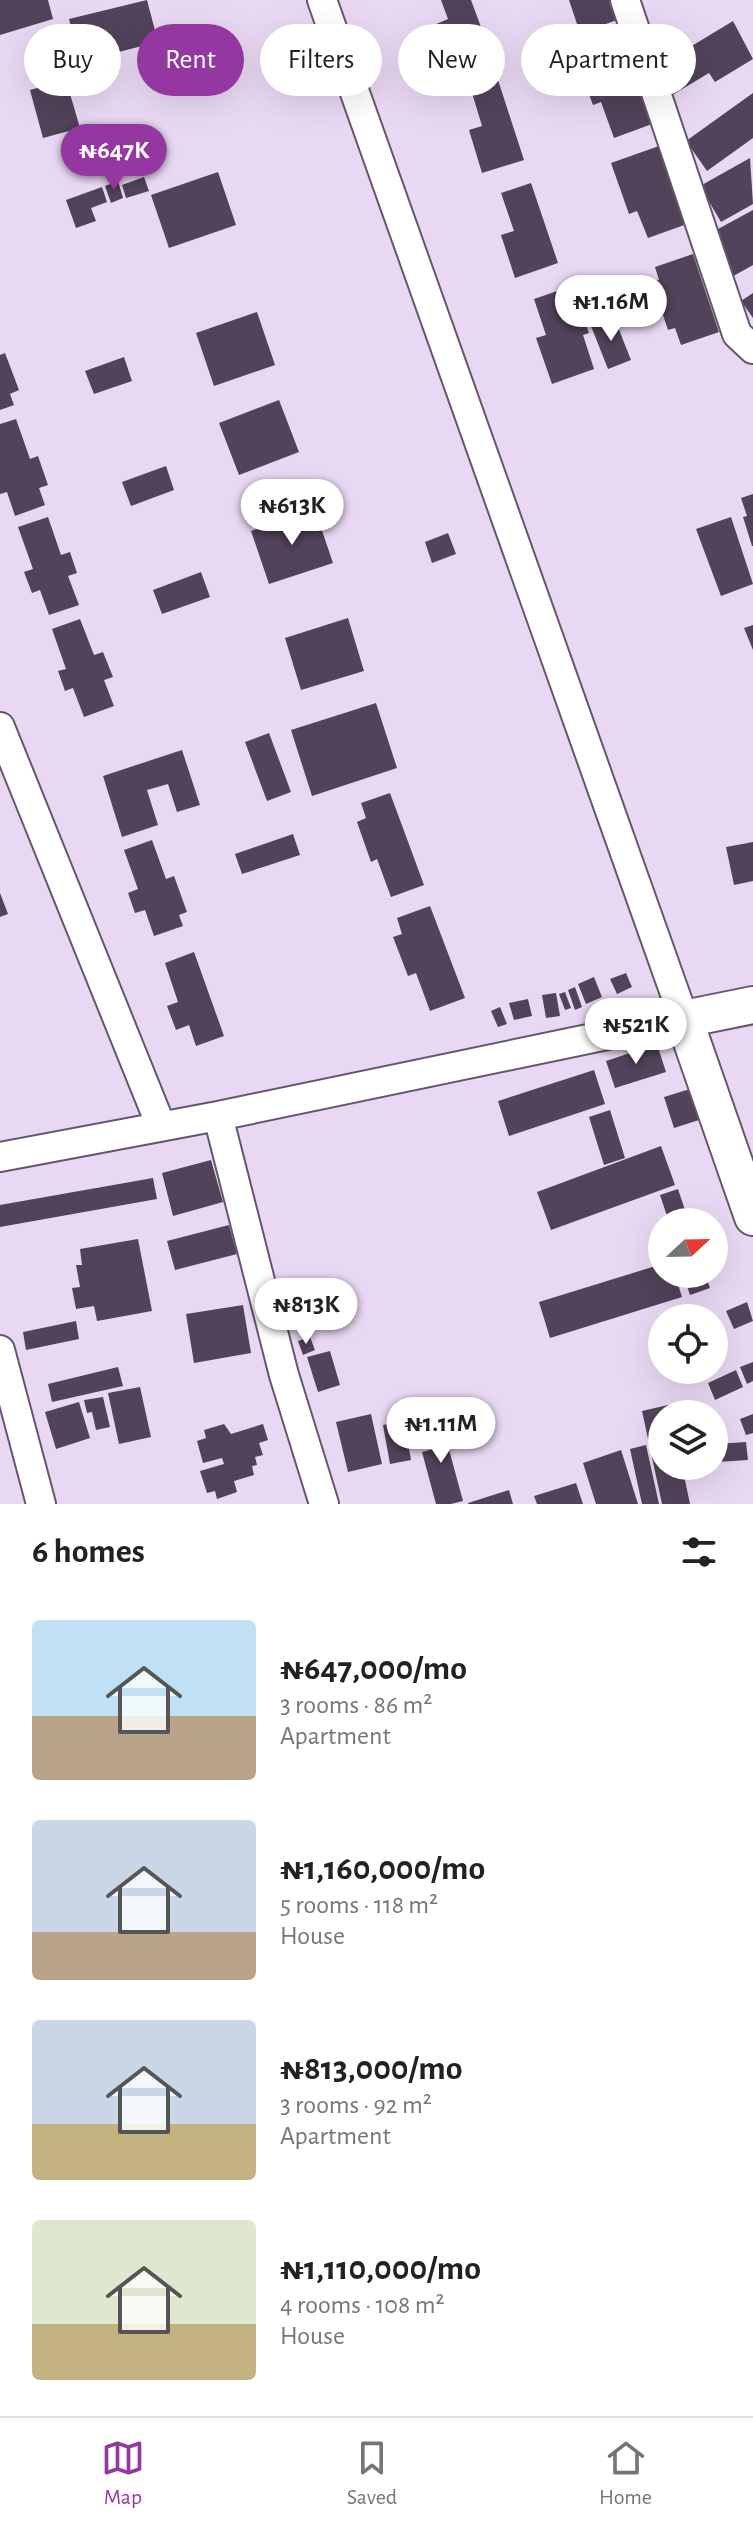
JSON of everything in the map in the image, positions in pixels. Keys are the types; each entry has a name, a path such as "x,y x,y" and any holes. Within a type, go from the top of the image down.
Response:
{"main road":[{"path":"753,1005 684,1019 753,1217"}],"street":[{"path":"0,1157 218,1116 684,1019 322,0"},
{"path":"625,0 737,334 753,349"},
{"path":"0,727 161,1126"},
{"path":"218,1116 284,1375 324,1504"},
{"path":"0,1350 41,1504"}],"building":[{"path":"0,0 48,0 53,19 24,24 24,28 0,35"},
{"path":"147,0 153,24 137,24 137,47 121,51 121,24 70,24 69,19"},
{"path":"441,0 471,0 480,24 436,24 448,19"},
{"path":"569,0 610,0 617,20 606,24 577,24"},
{"path":"733,21 753,59 715,82 709,73 696,81 696,43"},
{"path":"753,93 753,138 707,171 686,141"},
{"path":"32,96 71,96 80,128 43,138"},
{"path":"473,96 503,96 524,160 482,173 469,130 482,126"},
{"path":"590,96 642,96 652,124 614,138 601,102 593,105"},
{"path":"659,146 687,224 648,238 637,211 629,214 611,163"},
{"path":"750,158 753,204 721,222 700,186"},
{"path":"218,172 236,225 169,248 151,195"},
{"path":"144,177 149,191 126,198 122,185"},
{"path":"118,181 123,198 111,203 105,186"},
{"path":"531,183 558,263 515,278 501,235 514,231 501,193"},
{"path":"102,187 107,202 91,208 96,221 76,228 66,200"},
{"path":"753,210 753,265 730,278 707,235"},
{"path":"693,254 719,332 681,345 675,328 668,330 652,282 659,280 655,267"},
{"path":"572,286 589,333 583,335 594,369 552,384 536,338 546,335 534,299"},
{"path":"753,293 753,318 741,301"},
{"path":"257,312 275,365 214,386 196,333"},
{"path":"614,317 631,360 608,369 591,326"},
{"path":"5,353 19,390 10,394 14,405 0,410 0,355"},
{"path":"124,357 132,381 94,394 85,371"},
{"path":"279,400 299,452 239,475 219,423"},
{"path":"16,419 30,459 38,456 48,485 39,488 45,505 15,516 7,492 0,494 0,424"},
{"path":"166,466 174,490 131,506 122,482"},
{"path":"753,494 753,546 752,546 741,498"},
{"path":"315,510 333,563 269,584 251,531"},
{"path":"48,517 61,555 70,552 77,573 68,576 79,605 49,615 40,590 32,593 24,572 33,569 18,527"},
{"path":"731,517 753,584 721,596 696,529"},
{"path":"448,533 456,554 432,563 425,542"},
{"path":"201,572 210,597 162,614 153,590"},
{"path":"348,618 364,671 301,690 285,638"},
{"path":"80,619 94,655 103,652 113,677 104,680 114,706 84,717 73,688 65,691 58,671 66,669 52,629"},
{"path":"753,625 753,650 744,628"},
{"path":"376,703 397,768 312,796 291,730"},
{"path":"269,733 291,792 267,801 245,742"},
{"path":"182,750 200,805 177,812 168,784 147,790 158,825 122,837 103,776"},
{"path":"390,793 424,885 391,897 377,859 371,862 357,822 366,818 361,803"},
{"path":"293,834 300,855 242,874 235,854"},
{"path":"152,840 166,879 174,876 187,912 179,915 183,926 154,936 145,910 135,913 128,893 138,889 124,850"},
{"path":"753,842 753,881 734,885 726,847"},
{"path":"0,893 8,914 0,917"},
{"path":"430,906 465,998 430,1011 416,973 408,976 393,937 402,934 397,918"},
{"path":"194,952 224,1036 196,1046 189,1025 176,1030 167,1006 178,1002 165,963"},
{"path":"626,973 632,987 617,994 610,979"},
{"path":"594,977 602,997 586,1004 578,984"},
{"path":"575,987 582,1007 575,1010 568,990"},
{"path":"565,992 571,1008 565,1010 559,994"},
{"path":"556,993 560,1016 546,1018 542,995"},
{"path":"528,999 532,1016 514,1020 509,1003"},
{"path":"500,1007 507,1024 498,1027 491,1011"},
{"path":"657,1044 666,1072 615,1088 606,1061"},
{"path":"594,1070 605,1104 509,1136 498,1101"},
{"path":"690,1089 699,1120 674,1128 664,1097"},
{"path":"610,1110 625,1158 604,1165 589,1117"},
{"path":"661,1146 675,1185 551,1230 537,1192"},
{"path":"211,1160 223,1202 173,1216 162,1173"},
{"path":"153,1178 157,1199 0,1227 0,1205"},
{"path":"678,1189 684,1208 664,1208 660,1195"},
{"path":"229,1225 237,1254 175,1270 167,1241"},
{"path":"138,1239 152,1311 97,1321 94,1306 76,1309 72,1288 80,1287 76,1265 82,1265 80,1249"},
{"path":"648,1268 648,1288 679,1288 682,1297 648,1304 648,1308 550,1338 539,1302"},
{"path":"688,1288 710,1288 690,1295"},
{"path":"747,1302 753,1321 734,1329 728,1310"},
{"path":"243,1305 251,1353 194,1363 186,1314"},
{"path":"76,1321 79,1339 26,1350 23,1332"},
{"path":"310,1337 315,1350 303,1355 298,1341"},
{"path":"330,1351 340,1385 318,1392 307,1357"},
{"path":"753,1362 753,1381 747,1384 740,1367"},
{"path":"118,1367 123,1386 52,1402 48,1384"},
{"path":"736,1370 743,1387 715,1400 708,1384 728,1384 728,1374"},
{"path":"140,1387 151,1437 119,1444 108,1393"},
{"path":"103,1397 110,1427 96,1430 92,1412 87,1413 84,1400"},
{"path":"79,1402 90,1438 56,1449 45,1412"},
{"path":"648,1410 648,1439 642,1411"},
{"path":"439,1413 463,1501 451,1504 436,1504 422,1452 434,1449 425,1417"},
{"path":"371,1414 382,1464 348,1472 336,1422"},
{"path":"753,1414 753,1433 746,1435 740,1419"},
{"path":"404,1421 411,1460 390,1464 383,1425"},
{"path":"224,1424 231,1434 263,1424 268,1440 259,1443 263,1455 255,1457 257,1465 252,1466 254,1475 234,1481 237,1492 217,1499 215,1491 207,1493 200,1471 224,1464 222,1458 203,1463 197,1441 206,1438 204,1430"},
{"path":"746,1442 748,1460 728,1461 728,1443"},
{"path":"646,1445 648,1480 654,1480 659,1504 642,1504 630,1449"},
{"path":"621,1450 638,1504 596,1504 583,1463"},
{"path":"657,1480 685,1480 690,1504 662,1504"},
{"path":"576,1483 583,1504 537,1504 534,1496"},
{"path":"509,1490 513,1504 468,1504 468,1503"}]}
